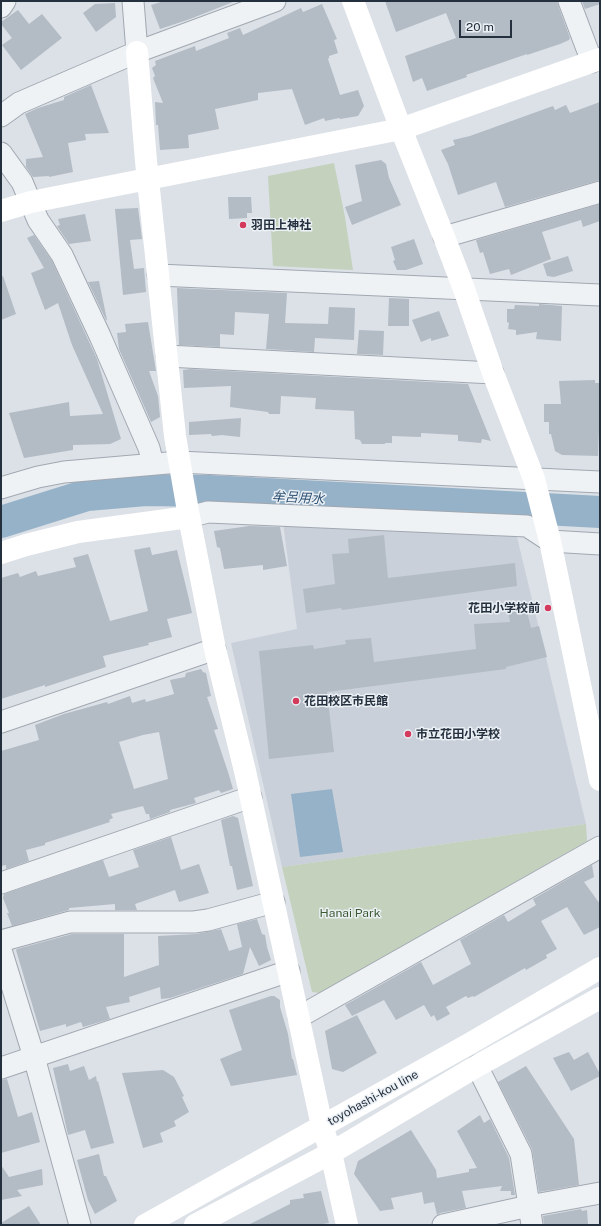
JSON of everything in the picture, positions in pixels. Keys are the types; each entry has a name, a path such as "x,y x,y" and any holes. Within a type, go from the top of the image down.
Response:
{"street":[{"path":"1,6 5,1"},
{"path":"133,1 146,161 175,436 184,490 215,648 251,797 300,1017 322,1126 331,1153 348,1225"},
{"path":"1,116 19,103 137,52 275,1"},
{"path":"353,1 464,290 493,373 537,489 548,532 600,777"},
{"path":"1,211 31,202 401,129 596,60 569,1"},
{"path":"1,154 22,182 38,220 62,255 97,329 149,448 152,464 208,512 527,526 600,544"},
{"path":"444,237 600,192"},
{"path":"158,275 600,295"},
{"path":"167,356 493,373"},
{"path":"1,488 38,477 64,472 152,464"},
{"path":"1,553 78,532 184,490 537,489 600,482"},
{"path":"1,722 215,648"},
{"path":"1,883 251,797"},
{"path":"300,1017 600,847"},
{"path":"1,941 70,922 194,922 208,920 274,902"},
{"path":"1,950 34,1057 80,1225"},
{"name":"toyohashi-kou line","path":"145,1225 600,968"},
{"path":"1,1068 289,971"},
{"name":"toyohashi-kou line","path":"195,1225 331,1153 477,1066 600,998"},
{"path":"477,1066 522,1154 531,1215"},
{"path":"443,1225 531,1215 600,1194"}],"shaded area":[{"name":"市立花田小学校","path":"283,523 516,533 586,824 282,867 231,643 297,629"}],"green space":[{"path":"334,163 345,217 353,270 273,266 268,176"},
{"name":"Hanai Park","path":"586,824 587,841 320,993 312,992 282,867"}],"water":[{"path":"332,789 343,852 300,857 291,794"}],"building":[{"path":"164,1 233,2 160,29 151,5"},
{"path":"385,1 557,1 570,38 569,40 560,44 466,75 467,77 427,91 422,78 413,82 405,56 456,38 446,13 396,32"},
{"path":"582,1 600,1 600,4 585,9"},
{"path":"115,3 116,17 96,32 83,13 95,4"},
{"path":"322,4 337,39 334,40 338,53 329,56 328,59 340,95 358,90 364,106 358,116 325,121 324,118 305,125 292,89 258,93 258,100 215,109 219,129 188,135 189,148 160,150 158,125 156,125 155,102 163,103 153,78 155,76 152,68 156,65 155,61 195,46 196,51 229,38 227,33 240,28 243,35 301,8 303,12"},
{"path":"18,10 29,24 42,14 62,38 21,70 2,45 12,38 1,22"},
{"path":"91,85 109,133 85,134 86,140 68,143 73,172 49,177 33,177 26,167 26,159 43,157 25,114 38,108 64,100 64,97"},
{"path":"600,102 600,180 505,207 496,182 458,195 448,164 441,150 455,145 453,140 470,136 553,106 555,110 566,105 570,113"},
{"path":"381,160 386,164 389,178 401,205 352,225 345,207 362,201 355,165"},
{"path":"228,197 251,197 252,213 247,213 247,218 229,219"},
{"path":"600,204 600,221 583,227 581,220 542,232 551,259 511,275 509,269 490,274 483,252 480,253 476,240"},
{"path":"138,208 142,239 130,240 134,269 144,268 146,292 123,295 115,209"},
{"path":"85,214 91,241 69,244 57,226 60,225 58,219"},
{"path":"34,235 52,261 97,359 121,439 110,444 73,445 73,450 24,458 9,413 69,402 70,416 103,414 72,345 58,303 45,310 31,273 44,268 27,238"},
{"path":"414,239 423,264 406,270 397,270 393,261 395,260 391,247"},
{"path":"568,256 573,271 554,277 547,276 543,264"},
{"path":"3,276 16,314 1,320 1,277"},
{"path":"99,281 107,320 88,282"},
{"path":"177,288 287,293 285,323 328,324 329,307 355,308 354,340 315,338 314,352 266,349 269,314 235,312 234,335 220,334 220,347 179,345"},
{"path":"389,298 409,299 409,326 388,326"},
{"path":"539,304 562,306 561,341 536,339 537,332 516,335 516,330 508,329 509,323 507,322 507,309 514,309 515,305 539,306"},
{"path":"439,311 449,336 431,341 431,338 421,342 412,320"},
{"path":"148,322 156,371 149,371 158,396 160,417 151,422 119,349 117,333 126,332 125,324"},
{"path":"359,330 384,331 383,355 357,354"},
{"path":"190,369 468,384 491,441 482,439 481,443 458,441 458,435 421,433 421,437 392,436 392,443 362,444 360,440 355,439 354,411 315,409 316,398 281,396 280,414 269,414 268,412 230,407 231,386 184,388 183,370"},
{"path":"595,380 595,383 600,383 600,431 598,456 562,455 555,451 551,434 549,434 549,422 544,422 544,404 561,404 559,381"},
{"path":"241,418 240,437 222,435 212,436 211,434 189,435 189,422"},
{"path":"249,526 280,527 287,566 263,570 263,565 224,569 220,548 217,547 214,531"},
{"path":"384,535 388,578 515,563 517,586 342,610 341,608 306,613 303,589 335,584 332,554 349,553 348,539"},
{"path":"150,547 152,555 177,550 188,595 192,613 167,619 172,637 148,643 149,645 103,656 106,667 45,687 45,685 1,699 1,578 18,573 20,577 36,571 38,576 76,567 73,558 88,554 110,621 148,611 134,550"},
{"path":"526,607 531,628 539,626 547,657 506,667 506,669 327,692 334,752 269,759 259,651 313,645 314,649 346,644 345,640 371,638 374,662 476,649 474,624 510,622 508,611"},
{"path":"201,669 206,673 211,696 207,697 218,729 214,730 233,789 221,793 219,790 194,798 196,803 170,810 170,812 150,819 149,814 146,814 143,806 111,814 113,818 109,820 110,822 45,843 45,845 26,850 29,861 6,869 6,865 1,866 1,751 39,740 35,725 64,714 107,702 108,704 130,696 132,703 145,699 146,702 174,694 170,680 185,677 186,673","holes":["159,732 168,779 134,789 119,742"]},
{"path":"233,816 238,818 253,886 237,890 232,866 230,866 221,820"},
{"path":"171,837 181,870 199,864 209,893 179,902 175,890 135,904 137,910 115,910 115,904 69,908 69,910 12,926 3,898 4,894 103,860 109,877 139,867 133,850"},
{"path":"592,865 594,877 584,882 600,904 600,927 584,935 567,907 541,921 557,949 546,955 547,958 526,970 525,968 474,997 468,998 466,996 446,1007 450,1014 437,1021 434,1015 431,1017 424,1005 396,1020 384,1000 352,1016 345,1005 421,962 433,985 471,964 460,940 504,915 508,922 536,905 533,899"},
{"path":"257,919 262,934 265,935 271,960 259,966 250,947 243,974 170,998 161,999 160,987 129,997 130,1002 106,1007 110,1019 83,1027 81,1022 66,1027 66,1024 40,1031 16,950 17,949 72,934 124,934 124,977 159,965 158,936 196,934 221,929 229,951 242,947 237,924"},
{"path":"274,996 280,1000 280,1007 288,1034 292,1059 297,1075 231,1086 220,1059 242,1050 229,1010"},
{"path":"357,1015 377,1053 343,1072 332,1069 325,1031"},
{"path":"569,1052 574,1060 588,1052 600,1076 571,1091 553,1058"},
{"path":"68,1064 70,1071 84,1066 89,1080 96,1076 114,1143 91,1149 85,1130 68,1135 53,1068"},
{"path":"526,1066 574,1139 579,1185 539,1192 532,1149 498,1082"},
{"path":"163,1070 174,1077 184,1096 182,1097 189,1112 174,1121 176,1126 160,1133 163,1142 143,1148 122,1073"},
{"path":"7,1079 18,1117 32,1112 40,1142 1,1153 1,1080"},
{"path":"480,1115 484,1123 490,1119 509,1158 515,1195 511,1195 511,1191 500,1191 502,1186 462,1191 466,1208 440,1213 437,1215 434,1202 424,1204 422,1192 391,1198 394,1209 380,1211 354,1174 358,1161 411,1130 436,1170 437,1178 469,1172 469,1169 477,1168 457,1131"},
{"path":"99,1154 104,1176 106,1176 117,1201 95,1214 88,1200 77,1160"},
{"path":"1,1165 9,1177 42,1169 43,1185 17,1190 22,1196 1,1200"},
{"path":"321,1191 329,1223 317,1225 248,1225 290,1204 290,1200 304,1198 303,1194"},
{"path":"29,1206 41,1225 1,1225 1,1223"},
{"path":"581,1209 582,1211 587,1210 588,1225 544,1225 543,1216"}],"waterway":[{"name":"牟呂用水","path":"1,522 87,495 146,490 209,491 600,512"}],"place":[{"name":"羽田上神社","path":"243,225"},
{"name":"花田小学校前","path":"548,608"},
{"name":"花田校区市民館","path":"296,701"},
{"name":"市立花田小学校","path":"408,734"}]}
